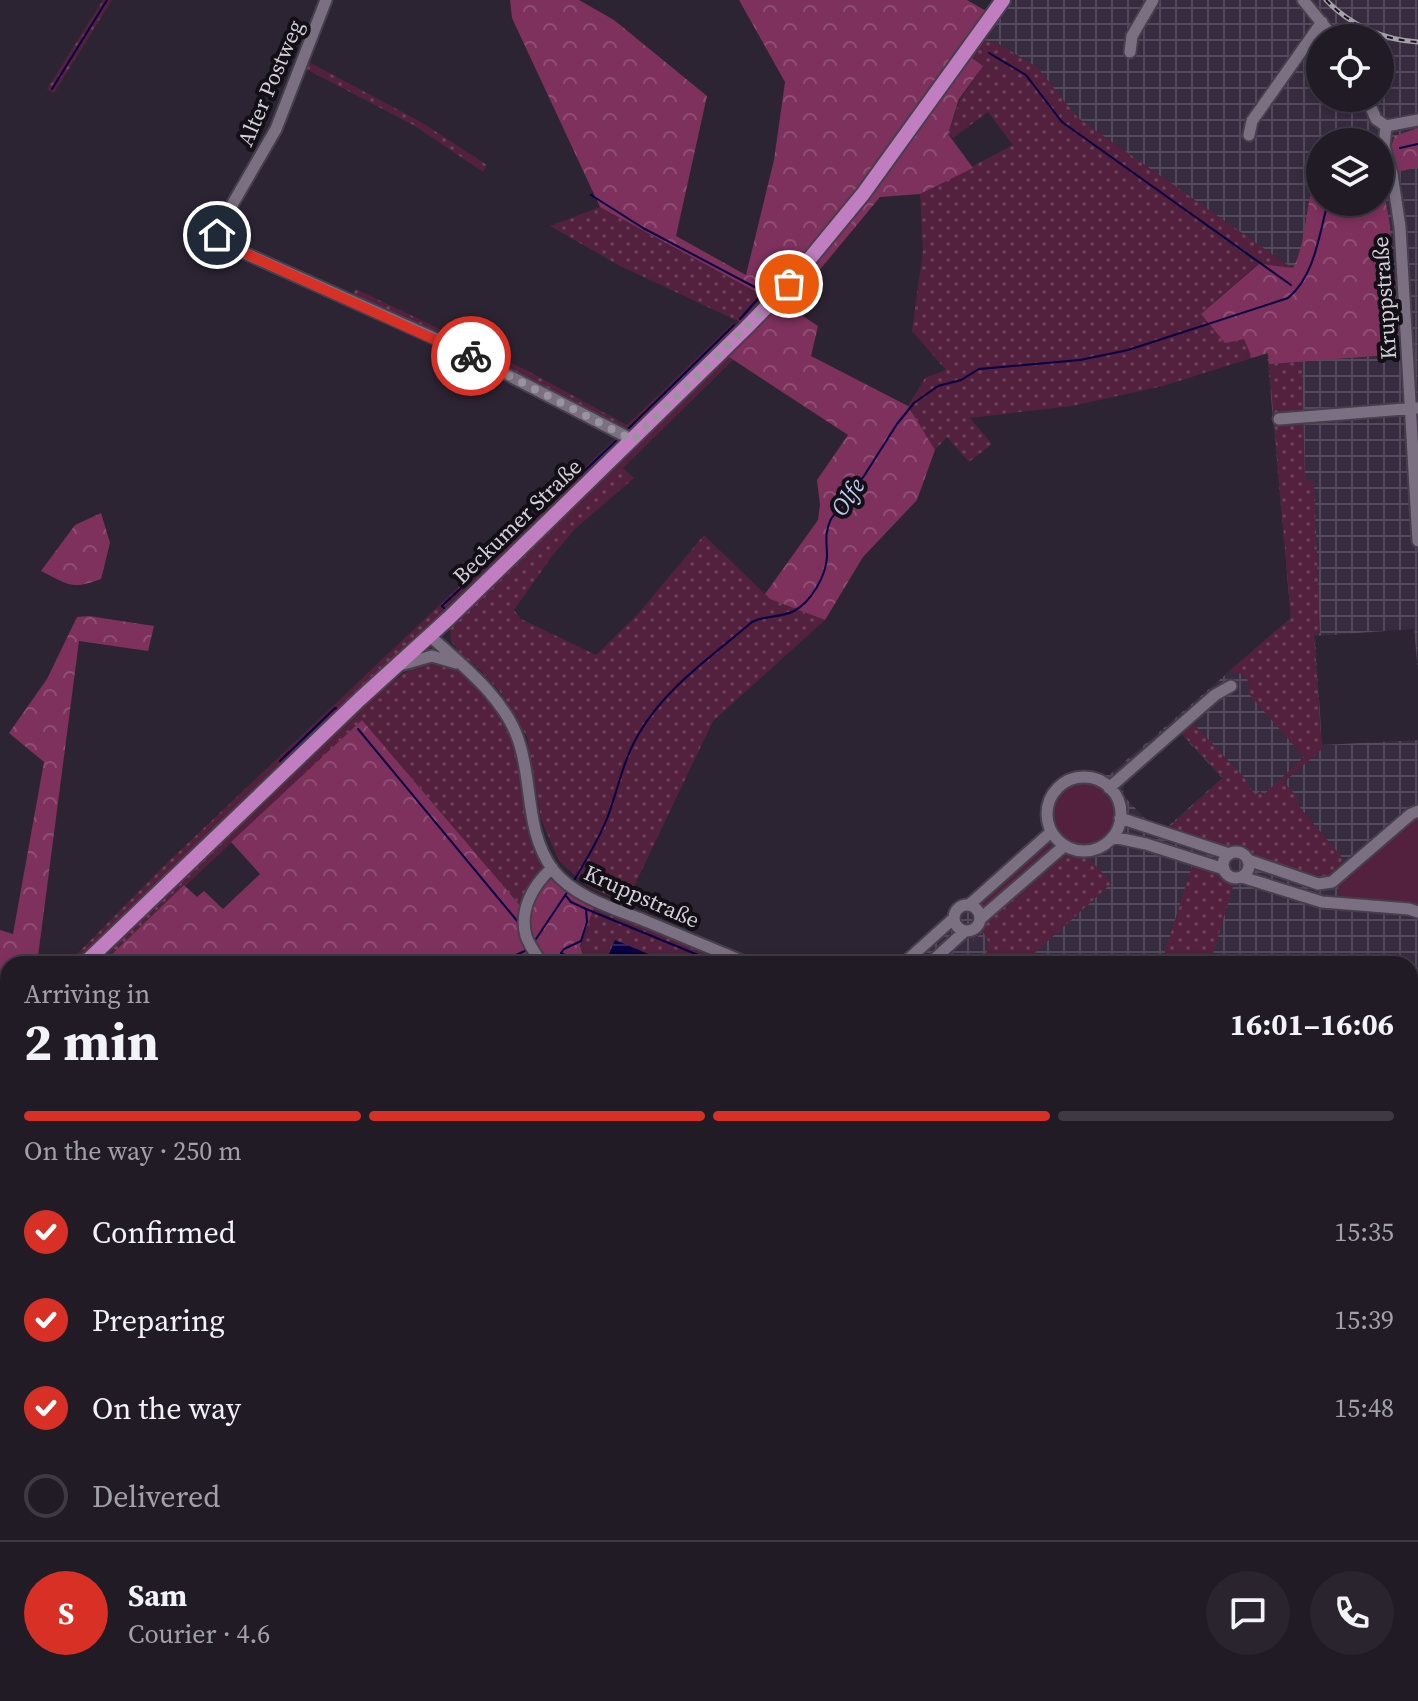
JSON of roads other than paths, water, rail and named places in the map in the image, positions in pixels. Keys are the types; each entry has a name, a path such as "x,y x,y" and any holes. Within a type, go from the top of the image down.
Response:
{"main road":[{"name":"Beckumer Straße","path":"92,956 430,636 789,284 872,182 1003,0"}],"street":[{"name":"Alter Postweg","path":"326,0 276,129 217,231 220,242 452,346 633,440"},
{"path":"1130,52 1132,36 1153,0"},
{"path":"1249,135 1252,121 1322,22 1303,0"},
{"name":"Kruppstraße","path":"1373,112 1376,119 1386,126 1384,146 1392,174 1400,227 1415,408 1418,541"},
{"path":"1386,126 1418,120"},
{"path":"1279,419 1415,408"},
{"name":"Kruppstraße","path":"430,636 507,716 519,741 532,822 552,868 564,881 578,892 730,956"},
{"path":"395,667 432,656 461,665"},
{"path":"1109,788 1215,695 1231,686"},
{"path":"1084,777 1098,780 1109,788 1120,805 1120,818 1113,837 1103,846 1076,851 1064,846 1051,832 1047,819 1048,805 1058,787 1084,777"},
{"path":"1120,818 1229,854 1240,852 1248,860 1318,884 1332,882 1418,811"},
{"path":"912,956 954,918 960,907 969,905 1051,832"},
{"path":"1113,837 1146,844 1224,869 1234,878 1242,877 1322,902 1418,912"},
{"path":"938,956 965,931 974,929 980,919 1064,846"},
{"path":"1224,869 1229,854"},
{"path":"1242,877 1249,869 1248,860"},
{"path":"538,956 526,938 526,906 533,889 552,868"},
{"path":"1332,882 1332,894 1340,904"},
{"path":"969,905 977,910 980,919"},
{"path":"954,918 957,927 965,931"}],"waterway":[{"path":"52,89 107,0"},
{"path":"989,53 1026,75 1062,122 1291,285"},
{"name":"Olfe","path":"1400,148 1418,144"},
{"path":"591,195 643,228 764,292 740,319"},
{"name":"Olfe","path":"573,882 601,833 628,755 649,718 690,674 752,622 794,611 812,595 826,564 831,519 914,403 938,386 961,380 979,369 1080,360 1128,350 1288,298 1310,266 1325,216"},
{"path":"627,430 734,325"},
{"path":"444,608 442,606 616,441"},
{"path":"280,761 337,709"},
{"path":"358,729 518,922"},
{"name":"Olfe","path":"534,942 568,891"},
{"path":"566,896 586,909 587,922 581,941 561,953 567,956"},
{"path":"586,909 701,956"},
{"name":"Olfe","path":"514,956 527,950"}],"railway":[{"path":"1326,0 1368,30 1418,42"}]}
